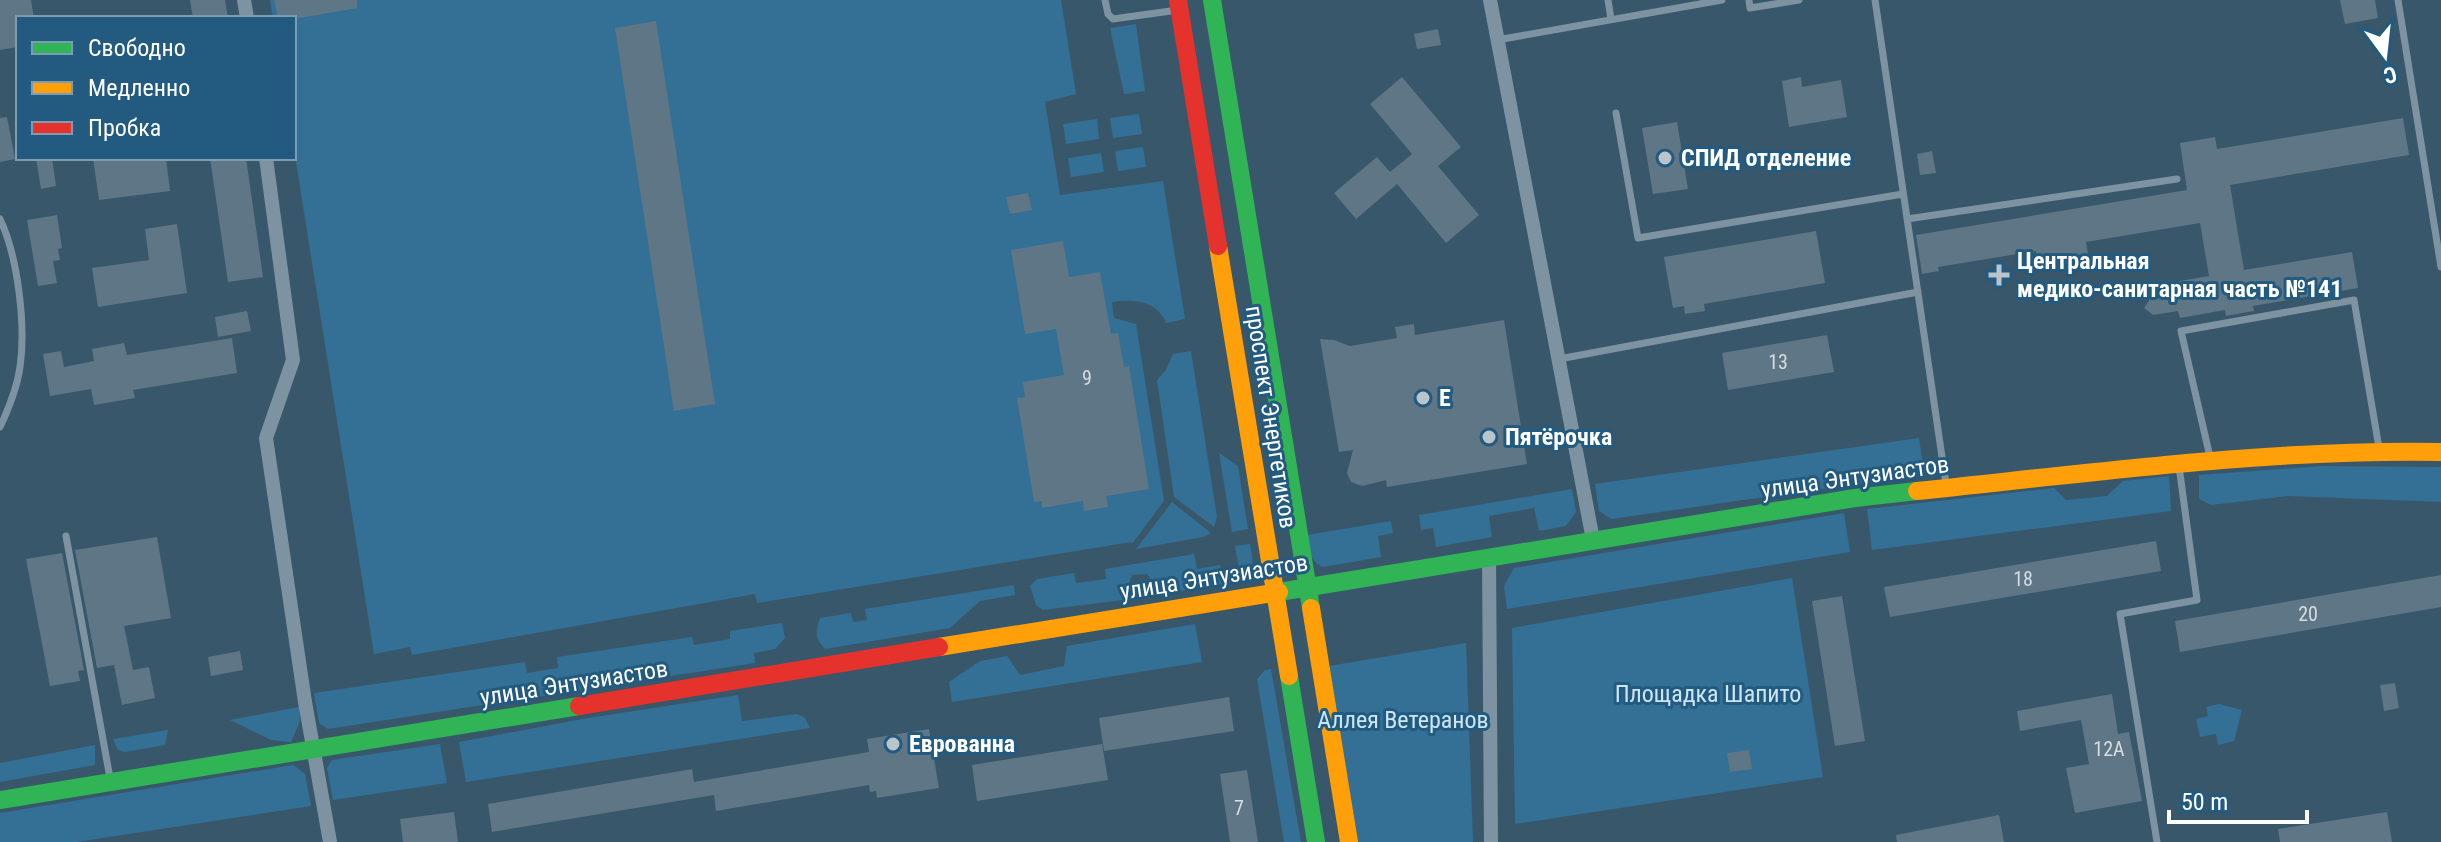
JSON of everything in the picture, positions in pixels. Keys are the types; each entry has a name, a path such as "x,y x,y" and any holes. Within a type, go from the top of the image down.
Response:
{"main road":[{"path":"1179,5 1212,2"},
{"name":"проспект Энергетиков","path":"1212,2 1349,842"},
{"name":"проспект Энергетиков","path":"1179,5 1316,842"},
{"path":"1202,141 1235,133"},
{"name":"улица Энтузиастов","path":"0,800 1855,498 2179,463 2379,451 2441,452"}],"street":[{"path":"1490,0 1593,540"},
{"path":"266,160 293,360 266,438 330,842"},
{"path":"1489,557 1491,842"}],"lane":[{"path":"1105,0 1108,14 1113,19 1179,5"},
{"path":"1608,0 1611,19"},
{"path":"1497,40 1681,4 1722,0"},
{"path":"1749,0 1750,8 1799,0"},
{"path":"1875,0 1947,488"},
{"path":"2398,0 2441,267"},
{"path":"1616,113 1638,238 1903,194"},
{"path":"1907,219 2177,179"},
{"path":"0,219 15,267 21,341 17,383 0,427"},
{"path":"1558,359 1918,292"},
{"path":"2211,462 2181,331 2354,300 2379,451"},
{"path":"2157,842 2120,614 2197,600 2179,463"},
{"path":"66,536 111,784"}],"green space":[{"path":"270,0 1061,0 1076,94 1045,102 1060,195 1163,181 1185,319 1166,323 1150,305 1136,301 1112,302 1114,318 1136,324 1164,501 1132,544 757,603 755,594 412,655 410,647 374,654 296,160 296,16 273,16"},
{"path":"1136,24 1145,91 1124,94 1110,28"},
{"path":"1139,114 1142,134 1113,138 1110,118"},
{"path":"1097,119 1099,139 1066,144 1063,124"},
{"path":"1143,147 1146,167 1118,171 1115,151"},
{"path":"1101,153 1104,172 1071,177 1068,158"},
{"path":"1191,351 1217,517 1214,527 1174,497 1157,380 1166,370 1173,354"},
{"path":"1919,438 1923,465 1912,476 1611,519 1599,511 1595,484"},
{"path":"1219,453 1238,466 1248,529 1232,532"},
{"path":"2322,466 2441,467 2441,502 2288,496 2211,505 2199,499 2199,475"},
{"path":"2169,476 2171,511 1872,550 1867,509 2054,488 2066,500 2107,496 2123,481"},
{"path":"1572,489 1576,512 1566,526 1539,531 1534,508 1489,516 1492,537 1436,547 1433,528 1421,530 1419,515"},
{"path":"1172,502 1211,533 1136,549"},
{"path":"1844,513 1850,552 1507,609 1504,586 1514,568"},
{"path":"1391,521 1393,533 1378,536 1381,557 1323,567 1310,554 1307,535"},
{"path":"1250,544 1252,570 1241,581 1235,546"},
{"path":"1194,554 1197,569 1220,565 1223,584 1162,594 1147,574 1132,575 1123,600 1043,610 1036,605 1030,586 1037,579 1074,573 1076,583 1106,579 1105,569"},
{"name":"Площадка Шапито","path":"1792,578 1823,777 1515,824 1512,628"},
{"path":"1014,585 1015,595 980,601 950,628 825,649 818,638 820,618 851,613 853,622 867,620 865,609"},
{"path":"782,623 785,638 775,649 754,653 755,663 328,729 319,723 314,693 525,662 527,673 558,668 557,657 692,637 694,645 730,639 730,631"},
{"path":"1195,624 1202,662 952,702 949,682 980,661 1007,656 1020,675 1064,666 1067,646"},
{"name":"Аллея Ветеранов","path":"1466,643 1473,842 1358,842 1329,666"},
{"path":"1271,669 1301,842 1284,842 1257,679 1265,670"},
{"path":"738,695 742,721 797,714 805,718 810,728 466,782 459,742"},
{"path":"2219,704 2242,710 2234,741 2218,745 2216,734 2200,737 2196,719 2208,716 2206,707"},
{"path":"299,707 300,721 291,742 271,740 230,720"},
{"path":"168,730 165,745 125,752 118,750 113,739"},
{"path":"440,744 447,783 333,800 327,768 332,760"},
{"path":"95,745 95,765 0,782 0,763"},
{"path":"293,765 305,774 311,806 76,842 0,842 0,813"}],"building":[{"path":"0,0 31,0 34,16 16,16 16,47 0,50"},
{"path":"190,0 225,0 228,16 193,16"},
{"path":"274,0 357,0 357,8 300,18 278,16"},
{"path":"2340,0 2375,0 2378,18 2345,24"},
{"path":"656,21 715,404 674,411 615,28"},
{"path":"1438,29 1441,45 1417,49 1414,34"},
{"path":"1402,77 1461,147 1438,166 1479,215 1446,243 1397,184 1356,219 1334,193 1377,157 1390,172 1412,154 1370,104"},
{"path":"1801,77 1802,87 1841,80 1847,117 1789,127 1782,81"},
{"path":"7,117 15,159 0,162 0,118"},
{"path":"2403,118 2409,155 2230,185 2244,270 2352,252 2358,288 2253,306 2254,311 2226,316 2225,310 2180,318 2178,311 2153,315 2144,308 2150,299 2176,295 2174,282 2209,276 2200,223 2086,242 2089,260 2039,268 2036,251 1938,267 1939,271 1922,274 1916,235 2187,190 2180,143 2215,137 2217,149"},
{"name":"СПИД отделение","path":"1677,122 1688,189 1653,194 1642,128"},
{"path":"1932,151 1936,173 1920,175 1917,154"},
{"path":"36,160 52,160 56,186 41,189"},
{"path":"93,160 166,160 170,191 99,200"},
{"path":"210,160 246,160 263,277 228,282"},
{"path":"1028,193 1032,210 1010,214 1006,197"},
{"path":"57,215 62,248 58,249 60,260 53,261 57,283 38,286 27,220"},
{"path":"177,224 187,293 98,307 92,268 149,260 145,229"},
{"path":"1816,231 1825,283 1704,304 1705,311 1685,314 1684,306 1673,308 1664,257"},
{"path":"1063,241 1069,277 1100,272 1111,334 1118,333 1124,367 1129,366 1149,489 1106,496 1108,507 1084,511 1083,501 1042,508 1042,501 1034,502 1017,398 1025,397 1023,382 1064,375 1056,329 1025,334 1011,250"},
{"path":"247,311 251,331 218,337 215,317"},
{"name":"Е","path":"1504,320 1527,464 1387,487 1386,480 1362,486 1351,482 1347,473 1353,450 1339,452 1320,339 1350,346 1397,338 1395,327 1414,324 1415,335"},
{"path":"1827,335 1834,372 1728,390 1722,353"},
{"path":"232,338 237,373 133,390 135,398 94,405 91,389 50,396 43,354 61,351 64,367 94,361 92,349 124,343 127,355"},
{"path":"157,537 171,618 124,626 133,670 149,667 155,698 122,705 114,665 97,668 75,550"},
{"path":"2156,541 2161,571 1890,617 1884,587"},
{"path":"62,553 84,670 78,671 80,681 50,686 26,559"},
{"path":"2441,575 2441,607 2180,652 2175,621"},
{"path":"1842,596 1865,741 1835,746 1812,601"},
{"path":"240,651 243,670 211,676 208,657"},
{"path":"2395,683 2399,708 2384,711 2380,685"},
{"path":"2112,694 2118,734 2129,732 2142,801 2075,813 2066,768 2089,764 2081,720 2020,731 2017,711"},
{"path":"1229,697 1234,731 1104,751 1099,718"},
{"path":"929,729 939,788 877,798 876,791 870,792 869,785 716,811 714,795 492,832 488,804 692,769 694,782 869,752 867,739"},
{"path":"1102,744 1108,780 977,801 972,765"},
{"path":"1749,750 1752,769 1730,772 1727,753"},
{"path":"1247,770 1258,842 1230,842 1220,774"},
{"path":"454,812 458,842 403,842 400,819"},
{"path":"2387,812 2392,842 2280,842 2278,829"},
{"path":"1999,815 2004,842 1897,842 1896,835"}],"traffic: fast":[{"path":"1212,0 1311,608"},
{"path":"1279,592 1855,498 1917,491"},
{"path":"1289,676 1316,842"},
{"path":"0,800 579,706"}],"traffic: slow":[{"path":"1218,246 1289,676"},
{"path":"1917,491 2244,458 2441,452"},
{"path":"939,647 1279,592"},
{"path":"1311,608 1349,842"}],"traffic: jam":[{"path":"1178,0 1218,246"},
{"path":"579,706 939,647"}],"place":[{"name":"СПИД отделение","path":"1665,158"},
{"name":"Центральная медико-санитарная часть №141","path":"1999,275"},
{"name":"Е","path":"1423,398"},
{"name":"Пятёрочка","path":"1489,437"},
{"name":"Еврованна","path":"893,744"}]}
